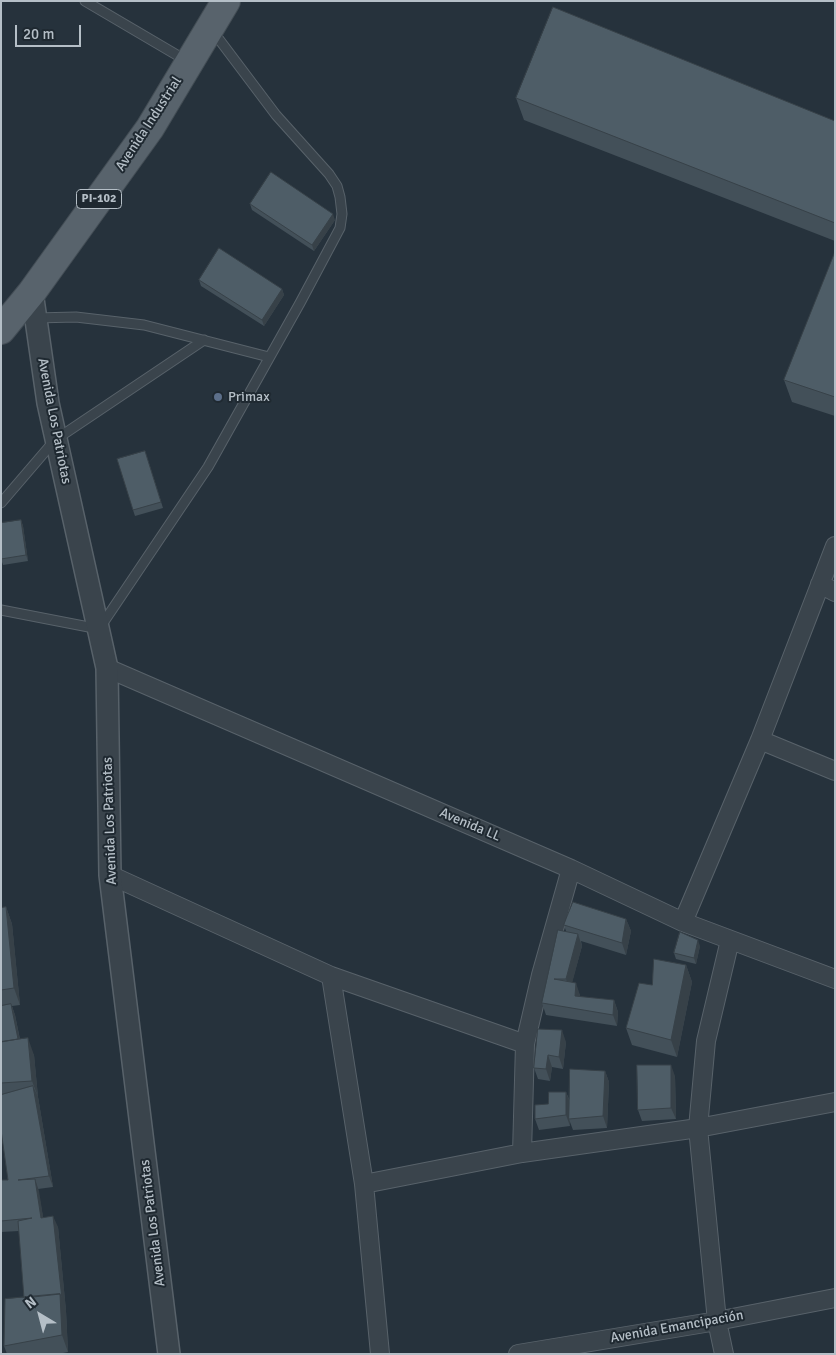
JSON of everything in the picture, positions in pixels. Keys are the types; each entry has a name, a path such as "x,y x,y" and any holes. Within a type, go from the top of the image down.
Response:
{"main road":[{"name":"PI-102","path":"189,63 226,1"},
{"name":"Avenida Industrial","path":"1,330 32,292 150,128 189,63"}],"street":[{"name":"Avenida Los Patriotas","path":"32,292 43,380 55,440 100,629 107,668 110,875 169,1354"},
{"path":"683,922 827,588 835,546"},
{"name":"Avenida LL","path":"107,668 572,869 683,922 835,979"},
{"path":"760,740 835,771"},
{"path":"522,1154 525,1044 541,975 572,869"},
{"path":"110,875 331,976 525,1044"},
{"path":"724,1354 717,1322 698,1128 706,1041 730,940"},
{"path":"331,976 364,1184 380,1354"},
{"path":"364,1184 522,1154 698,1128 835,1102"},
{"name":"Avenida Emancipación","path":"518,1354 551,1351 717,1322 835,1298"}],"lane":[{"path":"84,1 189,63"},
{"path":"1,610 100,629 208,467 340,228 342,214 337,186 329,174 276,115 210,28"},
{"path":"34,318 76,317 144,325 269,358"},
{"path":"1,503 55,440 204,340"}],"building":[{"path":"553,7 835,121 835,223 516,98"},
{"path":"271,172 333,214 312,245 250,204"},
{"path":"219,248 282,289 262,320 199,280"},
{"path":"835,252 835,397 784,380"},
{"path":"145,451 161,502 133,510 117,459"},
{"path":"21,520 26,555 1,559 1,523"},
{"path":"573,902 626,919 622,943 564,925"},
{"path":"6,907 14,988 1,990 1,908"},
{"path":"558,930 578,934 566,979 554,979 576,983 575,996 614,1000 613,1015 542,1003"},
{"path":"680,932 698,940 694,958 674,953"},
{"path":"654,959 686,965 671,1040 626,1028 639,983 652,985"},
{"path":"11,1004 18,1039 1,1042 1,1006"},
{"path":"538,1029 562,1030 559,1057 548,1055 546,1069 534,1068"},
{"path":"28,1038 32,1081 1,1083 1,1042"},
{"path":"637,1065 671,1065 671,1108 638,1110"},
{"path":"570,1069 605,1071 603,1116 569,1119"},
{"path":"33,1086 49,1176 18,1180 35,1179 41,1218 53,1216 62,1299 60,1294 24,1298 18,1221 32,1218 1,1221 1,1180 8,1180 1,1130 1,1095"},
{"path":"549,1092 566,1092 566,1115 535,1119 535,1105 548,1104"},
{"path":"60,1294 62,1335 4,1346 5,1299"}],"place":[{"name":"Primax","path":"218,397"}]}
